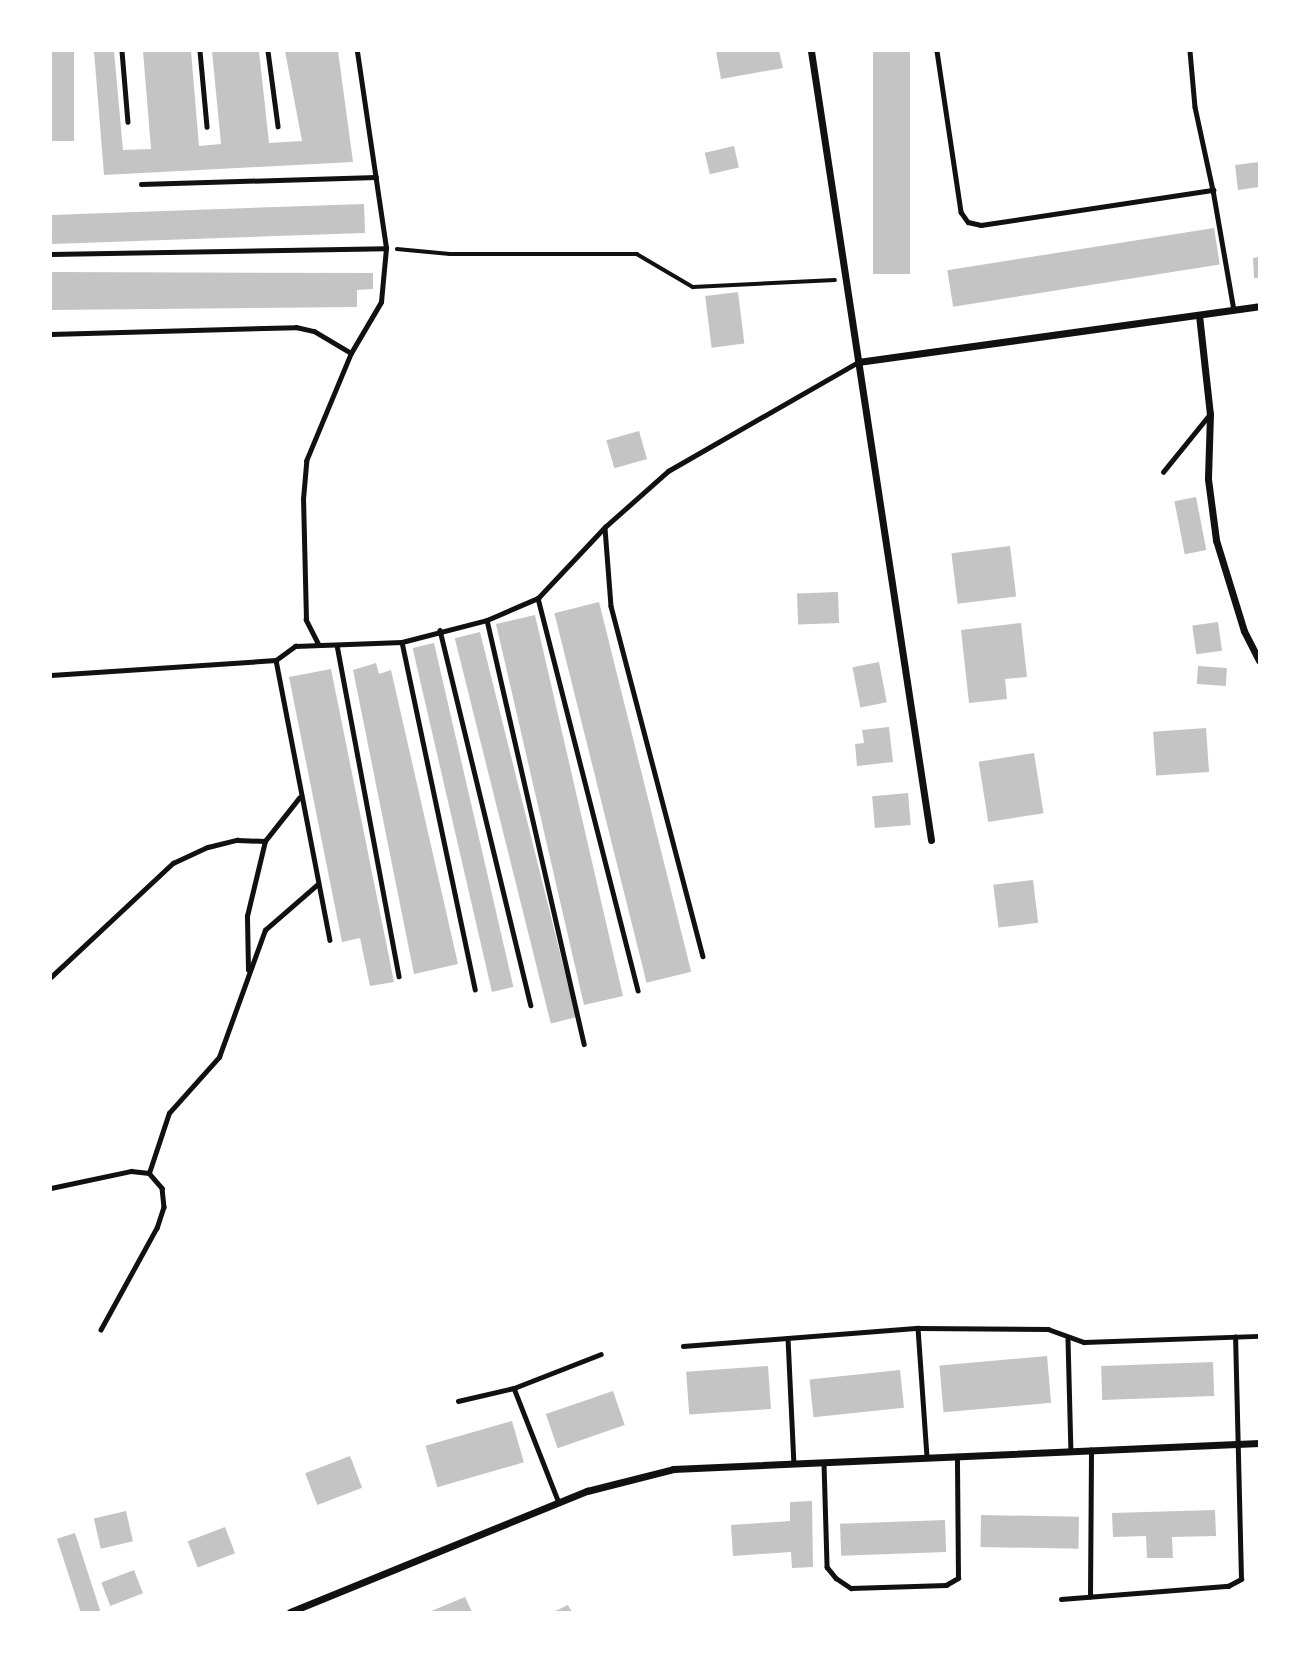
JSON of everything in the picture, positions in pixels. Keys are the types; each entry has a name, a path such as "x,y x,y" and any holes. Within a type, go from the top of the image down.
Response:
{"street":[{"path":"811,51 931,840"},
{"path":"858,362 1259,306"},
{"path":"1199,315 1210,414 1208,478 1216,540 1244,631 1259,660"},
{"path":"290,1612 559,1503 673,1469 1259,1443"}],"lane":[{"path":"122,51 128,121"},
{"path":"200,51 207,127"},
{"path":"268,51 278,126"},
{"path":"317,644 306,620 303,499 306,461 351,354 381,302 386,248 356,51"},
{"path":"937,51 961,212 968,222 981,225 1213,190"},
{"path":"1190,51 1195,107 1234,310"},
{"path":"141,184 376,177"},
{"path":"51,254 386,248"},
{"path":"51,334 296,327 314,331 351,354"},
{"path":"51,675 276,660 295,646 402,642 487,620 538,598 605,527 668,471 858,362"},
{"path":"1163,472 1210,414"},
{"path":"605,527 611,606 704,956"},
{"path":"538,598 638,990"},
{"path":"487,620 584,1044"},
{"path":"440,630 531,1005"},
{"path":"402,642 475,989"},
{"path":"337,645 399,976"},
{"path":"276,660 299,798 330,940"},
{"path":"248,975 247,916 265,841 299,798"},
{"path":"51,977 173,863 208,847 237,840 265,841"},
{"path":"149,1173 169,1113 219,1057 265,930 318,884"},
{"path":"51,1188 131,1171 149,1173 162,1188 164,1207 101,1330"},
{"path":"918,1328 927,1458"},
{"path":"683,1346 918,1328 1048,1329 1068,1339 1259,1336"},
{"path":"1061,1599 1228,1586 1241,1579 1240,1444 1235,1337"},
{"path":"788,1338 794,1463"},
{"path":"1068,1339 1071,1451"},
{"path":"458,1401 514,1388 601,1354"},
{"path":"514,1388 559,1503"},
{"path":"1090,1597 1091,1450"},
{"path":"824,1462 827,1567 836,1578 851,1588 946,1584 958,1578 957,1456"}],"path":[{"path":"386,248 450,254 637,254 693,287 844,279"}],"building":[{"path":"51,51 74,51 74,141 51,141"},
{"path":"94,51 114,51 123,150 151,149 143,51 191,51 199,146 221,144 212,51 259,51 269,143 302,141 285,51 338,51 353,162 104,175"},
{"path":"716,51 779,51 783,68 721,79"},
{"path":"873,51 910,51 910,274 873,274"},
{"path":"734,146 739,167 710,174 705,153"},
{"path":"1259,162 1259,187 1238,190 1235,165"},
{"path":"364,204 365,233 52,244 51,215"},
{"path":"1214,228 1220,265 953,307 947,270"},
{"path":"1259,257 1259,278 1254,278 1253,258"},
{"path":"51,272 373,273 373,289 357,290 357,307 51,310"},
{"path":"738,292 744,344 712,348 705,296"},
{"path":"639,431 647,459 614,468 606,440"},
{"path":"1196,497 1206,550 1185,554 1174,501"},
{"path":"1010,546 1016,597 958,604 951,553"},
{"path":"838,592 839,623 798,624 797,593"},
{"path":"599,602 691,972 647,983 554,613"},
{"path":"535,615 623,996 584,1005 496,624"},
{"path":"1218,622 1222,651 1196,654 1192,626"},
{"path":"1021,623 1027,677 1005,679 1007,699 969,703 961,630"},
{"path":"480,632 576,1017 551,1023 455,638"},
{"path":"434,643 513,987 492,992 413,648"},
{"path":"879,662 887,702 860,707 852,667"},
{"path":"376,663 379,674 391,670 458,964 414,974 353,670"},
{"path":"1198,666 1227,668 1226,686 1197,684"},
{"path":"331,669 394,982 370,986 360,938 342,942 289,677"},
{"path":"889,727 893,762 857,766 855,744 864,743 862,730"},
{"path":"1206,728 1209,772 1156,776 1153,732"},
{"path":"1034,753 1044,813 988,822 979,762"},
{"path":"908,793 911,825 875,828 872,796"},
{"path":"1033,880 1038,923 999,928 993,885"},
{"path":"1047,1356 1051,1403 944,1412 939,1365"},
{"path":"1213,1362 1214,1396 1102,1400 1101,1366"},
{"path":"768,1366 771,1409 689,1415 686,1372"},
{"path":"900,1370 904,1408 813,1417 809,1380"},
{"path":"613,1391 625,1425 558,1448 546,1414"},
{"path":"512,1421 524,1462 437,1487 425,1446"},
{"path":"350,1456 362,1488 317,1505 305,1473"},
{"path":"812,1501 813,1567 792,1568 791,1552 733,1556 731,1525 790,1521 790,1502"},
{"path":"1215,1510 1216,1536 1172,1537 1173,1558 1147,1558 1146,1536 1113,1537 1112,1513"},
{"path":"126,1511 133,1541 101,1549 94,1518"},
{"path":"981,1515 1079,1517 1078,1549 980,1547"},
{"path":"945,1520 946,1552 841,1556 840,1524"},
{"path":"225,1527 235,1553 198,1567 188,1541"},
{"path":"75,1533 101,1612 81,1612 57,1539"},
{"path":"134,1570 143,1593 110,1606 101,1583"},
{"path":"465,1597 472,1612 429,1612"},
{"path":"568,1605 572,1612 553,1612"}]}
